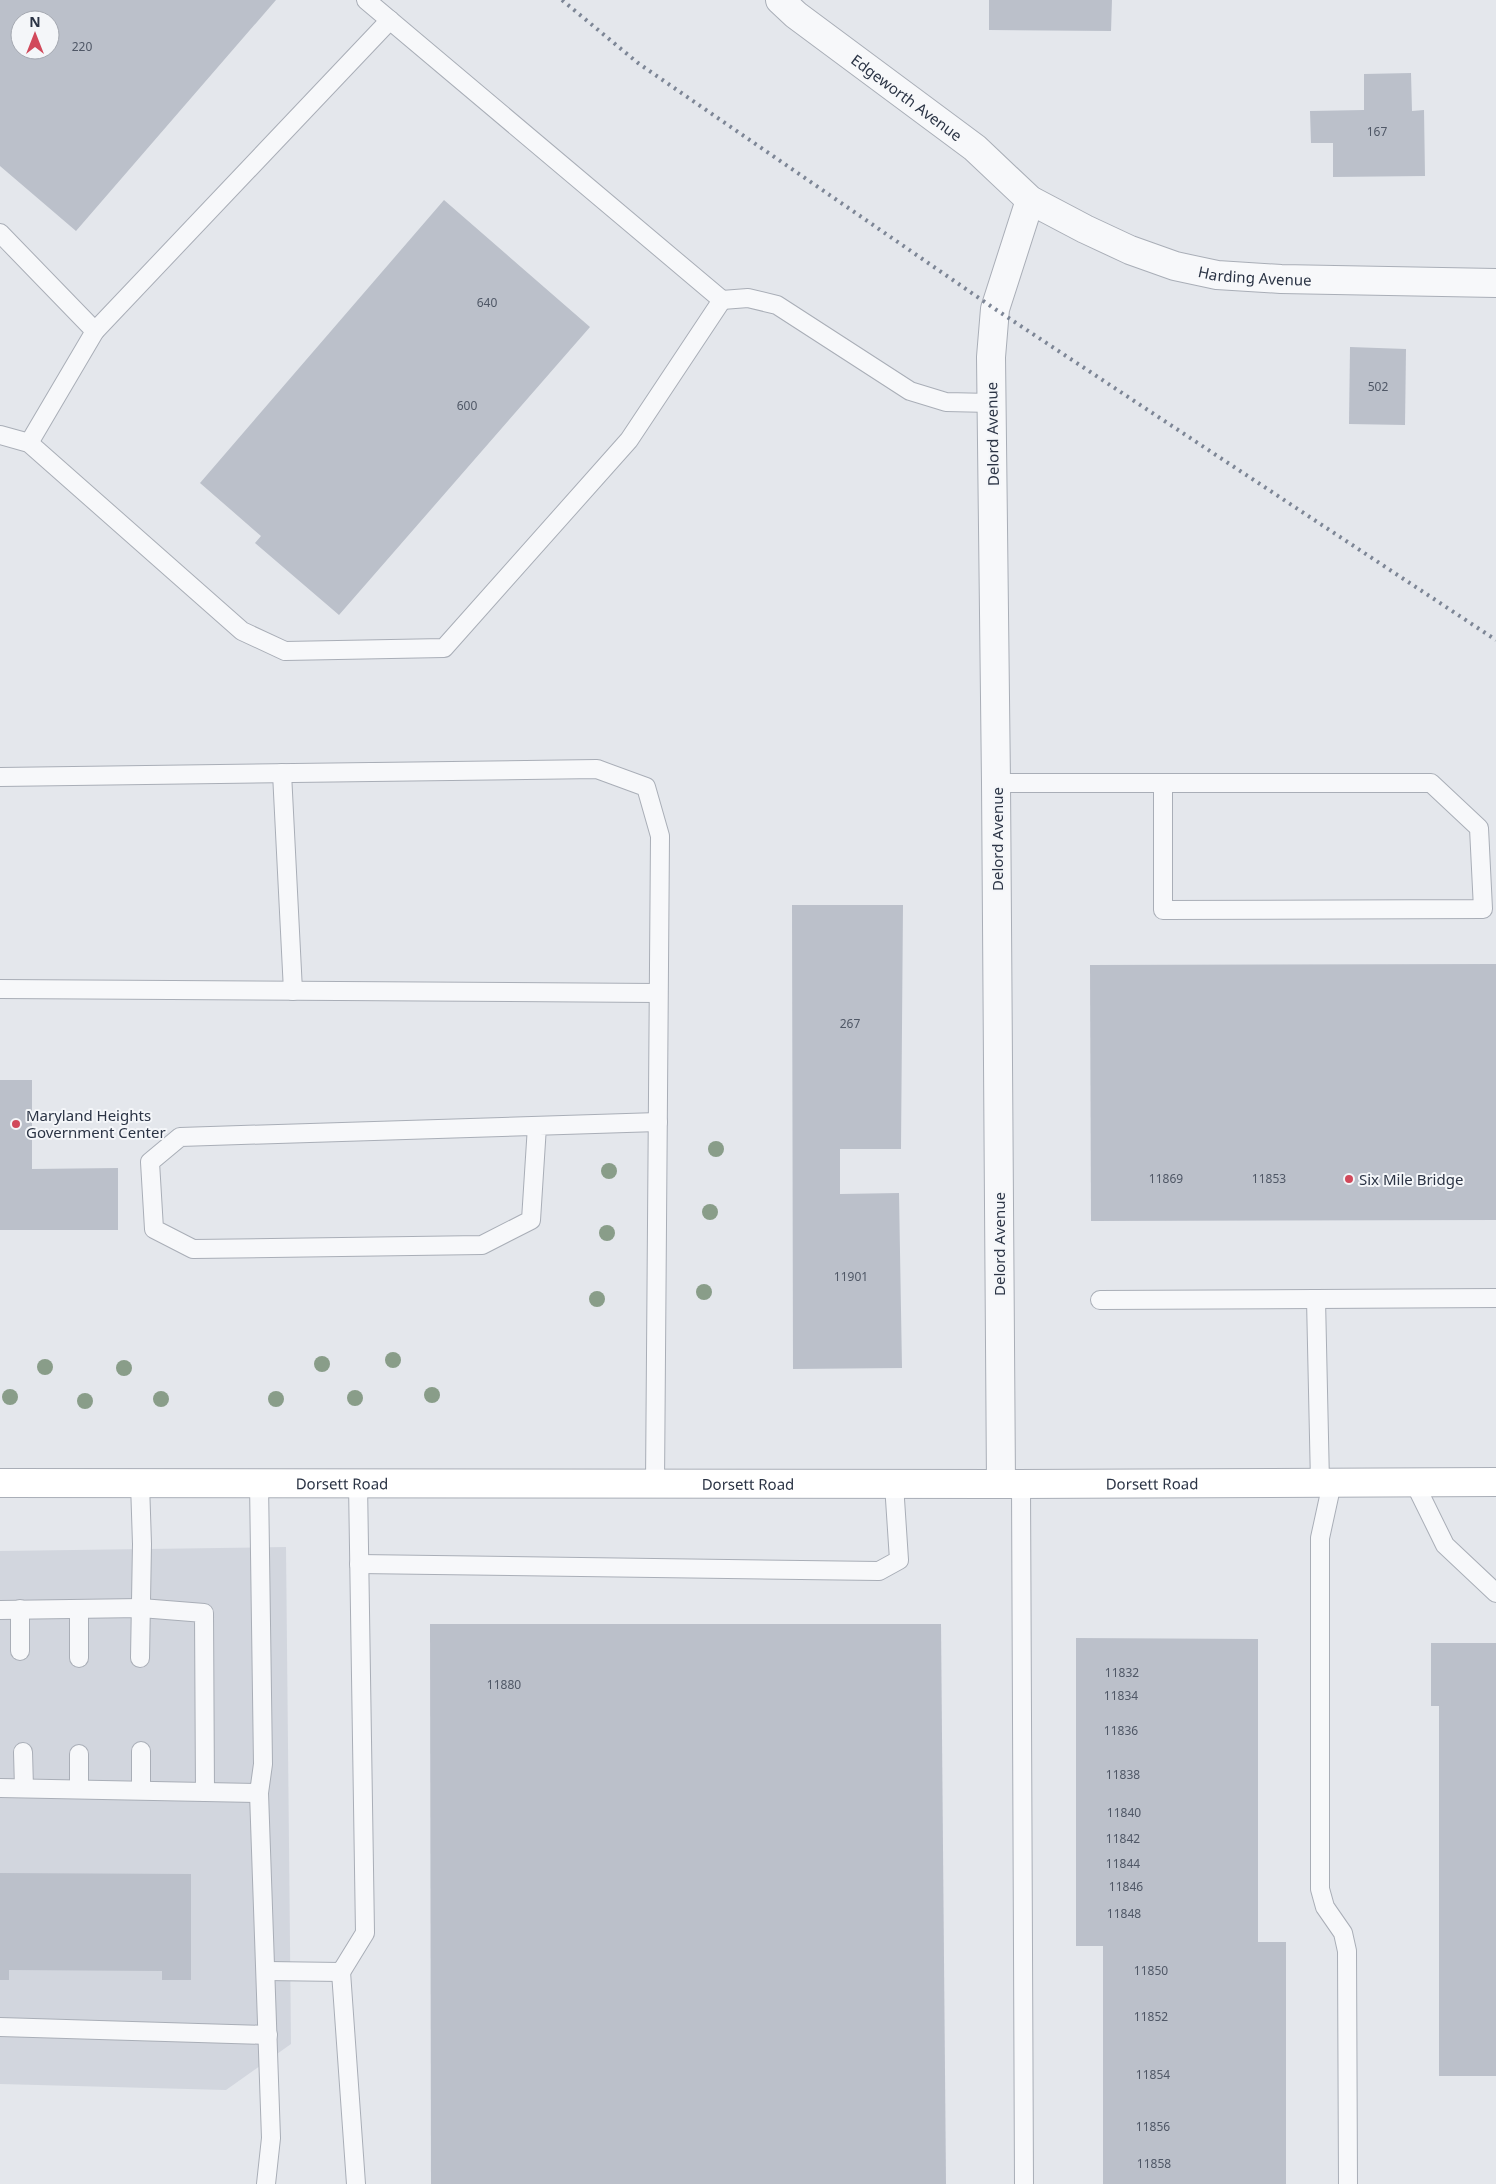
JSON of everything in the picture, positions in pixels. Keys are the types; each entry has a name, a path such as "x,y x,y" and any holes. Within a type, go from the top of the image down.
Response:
{"main road":[{"name":"Dorsett Road","path":"0,1483 1011,1484 1496,1482"}],"street":[{"name":"Edgeworth Avenue","path":"780,0 796,15 974,148 1030,200"},
{"name":"Harding Avenue","path":"1030,200 1130,250 1175,266 1217,275 1281,279 1496,283"},
{"name":"Delord Avenue","path":"1011,1484 996,783 991,357 995,309 1030,200"}],"lane":[{"path":"366,0 722,300 748,298 777,305 910,391 946,402 991,403"},
{"path":"28,443 95,331 390,20"},
{"path":"0,233 95,331"},
{"path":"0,435 28,443 242,631 284,651 444,648 629,440 722,300"},
{"path":"0,777 597,769 646,787 660,836 655,1484"},
{"path":"282,773 293,990"},
{"path":"996,783 1163,783 1431,783 1480,828 1483,909 1163,910 1163,783"},
{"path":"0,989 658,993"},
{"path":"537,1126 531,1220 482,1245 192,1249 154,1229 150,1162 180,1137 658,1122"},
{"path":"1100,1300 1496,1298"},
{"path":"1316,1299 1326,1483 1320,1538 1320,1889 1325,1907 1342,1933 1347,1951 1348,2184"},
{"path":"1414,1482 1445,1545 1496,1593"},
{"path":"140,1483 140,1658"},
{"path":"258,1483 263,1764 259,1793 267,1971 271,2138 266,2184"},
{"path":"356,2184 341,1972 365,1933 358,1483"},
{"path":"359,1564 879,1571 899,1560 894,1484"},
{"path":"1011,1484 1024,2184"},
{"path":"0,1610 141,1608 204,1613 205,1792"},
{"path":"20,1609 20,1651"},
{"path":"79,1609 79,1658"},
{"path":"141,1751 141,1790"},
{"path":"23,1752 24,1788"},
{"path":"79,1754 79,1789"},
{"path":"0,1788 259,1793"},
{"path":"267,1971 341,1972"},
{"path":"0,2027 268,2035"}],"shaded area":[{"path":"286,1547 291,2044 226,2090 0,2084 0,1551"}],"building":[{"path":"0,0 276,0 76,231 0,166"},
{"path":"989,0 1112,0 1111,31 989,30"},
{"path":"1411,73 1412,111 1424,110 1425,176 1333,177 1333,143 1311,143 1310,111 1364,110 1364,74"},
{"path":"444,200 590,327 339,615 255,543 261,536 200,483"},
{"path":"1350,347 1406,349 1405,425 1349,424"},
{"path":"792,905 903,905 901,1149 840,1149 840,1194 899,1193 902,1368 793,1369"},
{"path":"1496,964 1496,1220 1091,1221 1090,965"},
{"name":"Maryland Heights Government Center","path":"0,1080 32,1080 32,1169 118,1168 118,1230 0,1230"},
{"path":"430,1624 941,1624 946,2184 431,2184"},
{"path":"1076,1638 1258,1639 1258,1942 1286,1942 1286,2184 1103,2184 1103,1946 1076,1946"},
{"path":"1431,1643 1496,1643 1496,2076 1439,2076 1439,1706 1431,1706"},
{"path":"0,1873 191,1874 191,1980 162,1980 162,1971 9,1970 9,1980 0,1980"}],"railway":[{"path":"562,0 638,63 995,309 1496,640"}],"place":[{"name":"Maryland Heights Government Center","path":"16,1124"},
{"name":"Six Mile Bridge","path":"1349,1179"}]}
